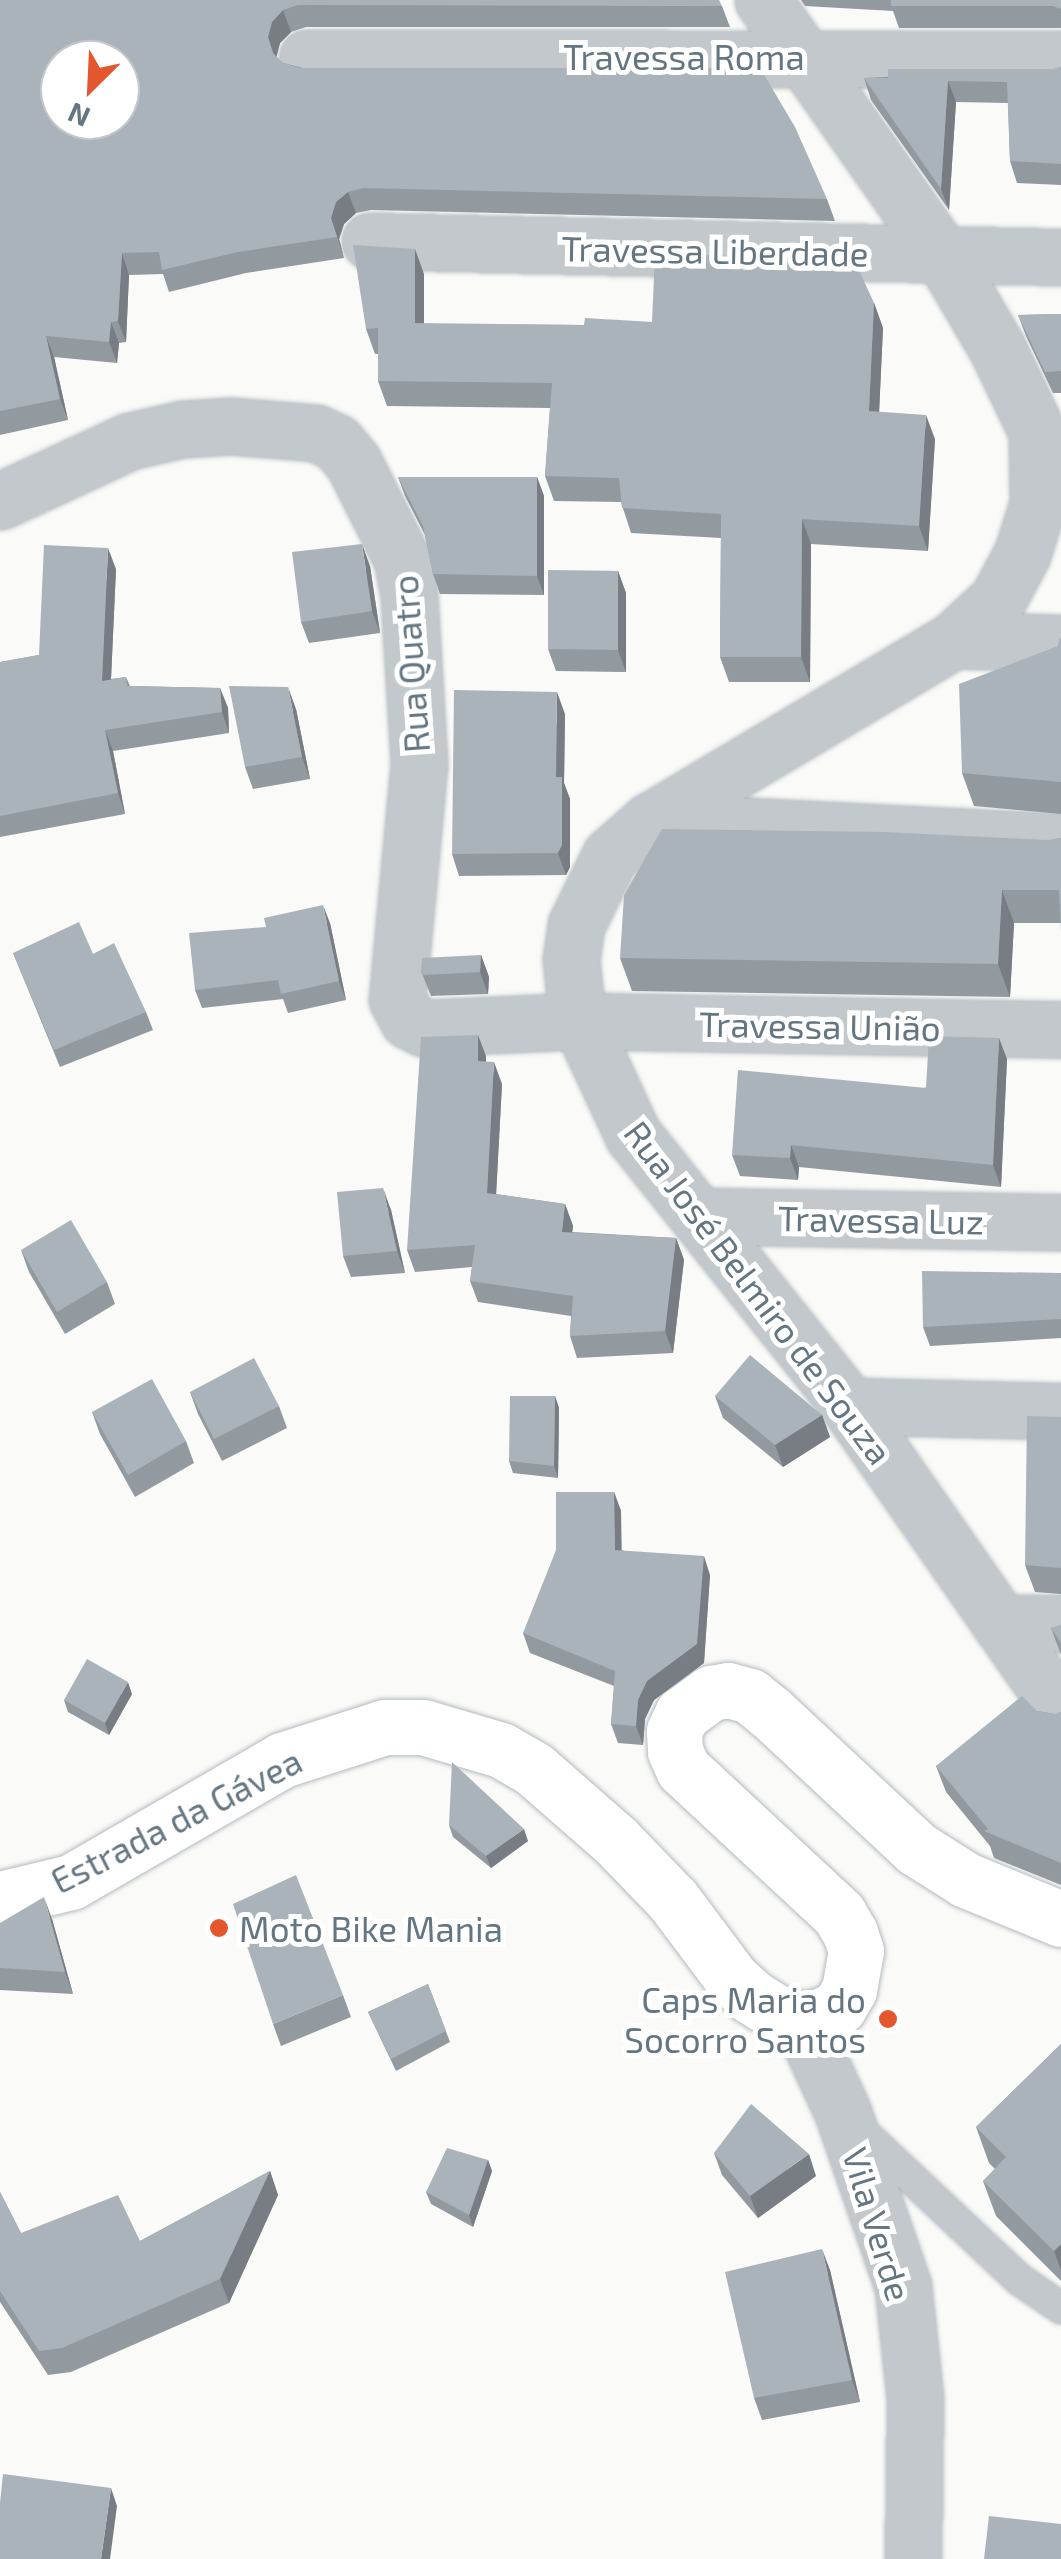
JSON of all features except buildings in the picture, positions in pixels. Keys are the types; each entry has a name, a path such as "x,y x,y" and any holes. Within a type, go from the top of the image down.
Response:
{"street":[{"name":"Rua José Belmiro de Souza","path":"762,0 943,256 1049,432 1038,504 1022,554 998,599 954,640 650,821 610,856 576,925 571,960 580,1021 633,1135 849,1406 1061,1710"},
{"name":"Travessa Roma","path":"307,58 1061,59"},
{"name":"Travessa Liberdade","path":"370,241 1061,257"},
{"name":"Rua Quatro","path":"0,501 130,441 183,429 231,426 286,430 316,433 337,443 353,462 391,534 402,558 408,595 419,764 397,998 408,1020 424,1028 580,1021"},
{"path":"954,640 1061,643"},
{"path":"650,821 1061,842"},
{"name":"Travessa União","path":"580,1021 1061,1029"},
{"name":"Travessa Luz","path":"700,1216 1061,1222"},
{"path":"849,1406 1061,1411"},
{"path":"1000,1623 1061,1623"},
{"path":"800,2020 840,2007 855,1970 856,1951 839,1914 683,1769 674,1731 682,1714 710,1693 728,1690 750,1696 934,1860 1012,1902 1061,1919"},
{"name":"Estrada da Gávea","path":"0,1899 71,1882 282,1760 385,1727 423,1727 483,1743 535,1770 616,1841 673,1900 732,1979 764,2007 800,2020"},
{"name":"Vila Verde","path":"800,2020 842,2113 903,2286 915,2398 913,2559"}],"lane":[{"path":"842,2113 1020,2280 1061,2308"}],"place":[{"name":"Moto Bike Mania","path":"219,1928"},
{"name":"Caps Maria do Socorro Santos","path":"888,2019"}]}
